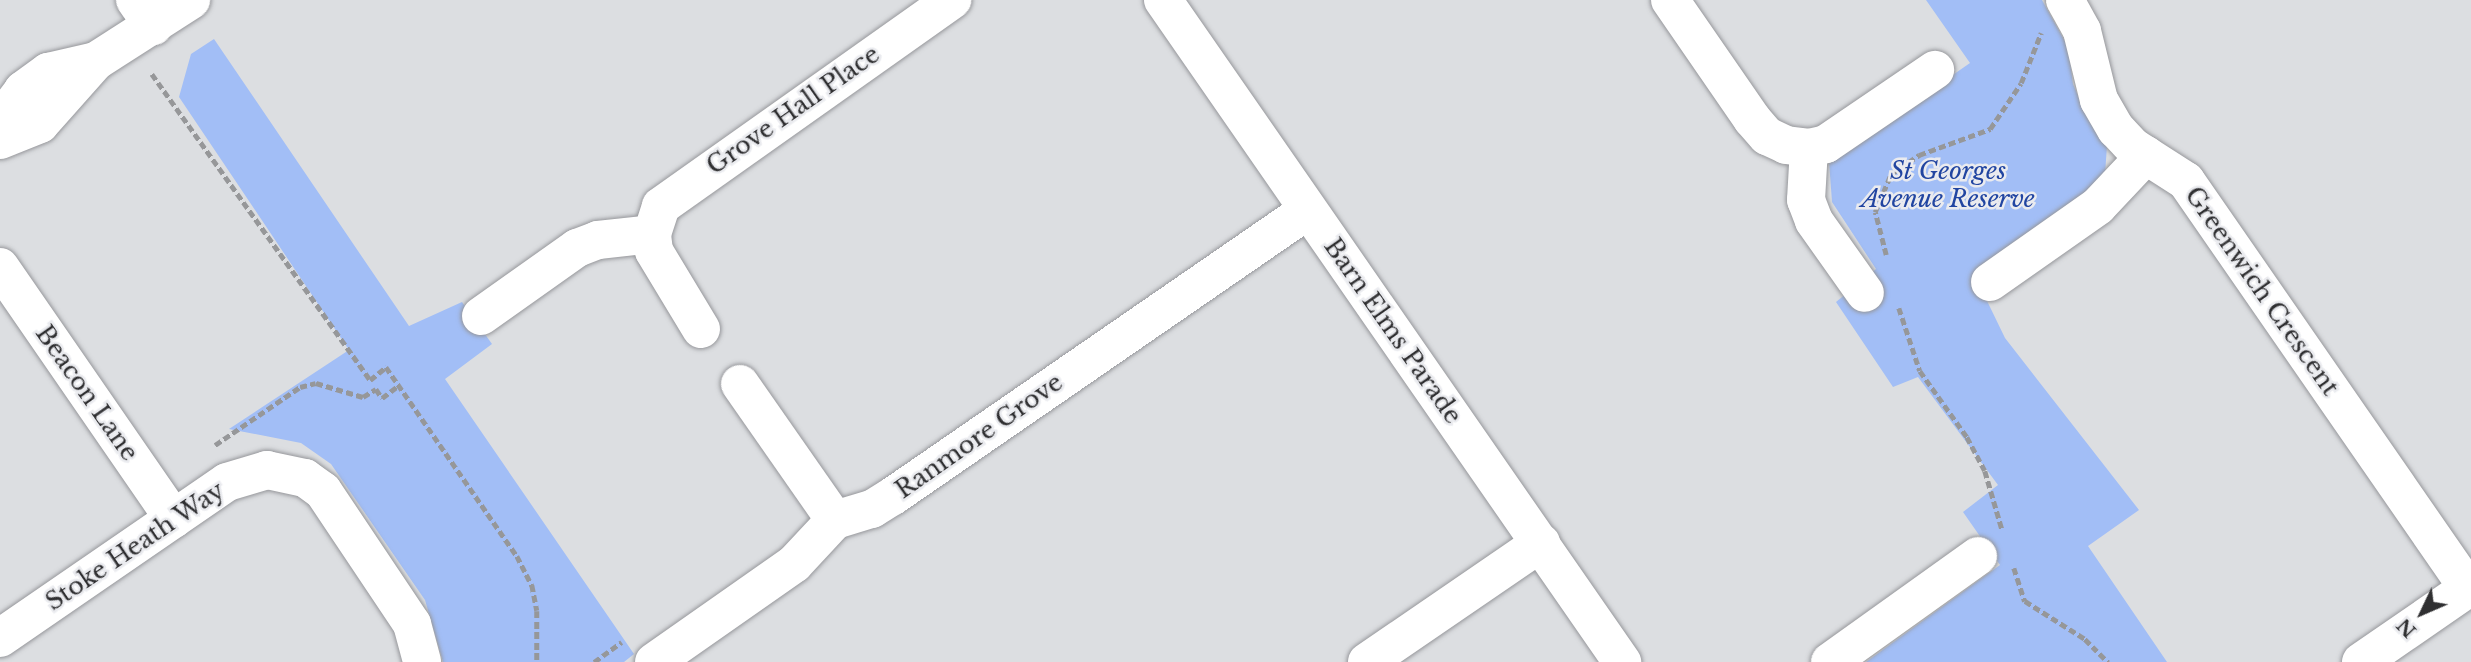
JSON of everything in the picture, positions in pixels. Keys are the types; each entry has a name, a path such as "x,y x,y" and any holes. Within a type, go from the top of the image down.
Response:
{"street":[{"path":"0,140 40,124 96,61 144,13 191,0"},
{"name":"Grove Hall Place","path":"652,234 661,206 672,194 952,0"},
{"name":"Barn Elms Parade","path":"1163,0 1622,662"},
{"path":"1671,0 1767,136 1809,148 1841,136 1935,70"},
{"name":"Greenwich Crescent","path":"2053,14 2082,31 2099,100 2116,129 2146,155 2186,181 2470,587"},
{"path":"0,121 23,90 48,72 96,61"},
{"path":"1809,148 1806,200 1814,221 1884,288"},
{"path":"1990,282 2098,206 2146,155"},
{"name":"Ranmore Grove","path":"835,520 872,509 893,496 1308,210"},
{"path":"481,316 577,248 597,240 652,234 662,269 701,329"},
{"name":"Beacon Lane","path":"0,267 174,519"},
{"path":"654,662 794,564 835,520 740,384"},
{"name":"Stoke Heath Way","path":"0,638 174,519 246,474 267,470 306,478 323,491 412,624 422,662"},
{"path":"1367,662 1541,543"},
{"path":"1830,662 1998,550"},
{"path":"2361,662 2470,587"}],"path":[{"path":"2053,14 2021,83 1990,129 1919,155 1891,174 1875,212 1884,288 1920,372 1967,438 1984,471 1998,550 2025,601 2084,639 2108,662"},
{"path":"152,74 370,380 386,367 522,565 537,611 537,662"},
{"path":"213,447 300,387 316,383 363,397 376,389 382,398 399,385"}],"green space":[{"name":"St Georges Avenue Reserve","path":"1926,0 2042,0 2068,47 2073,84 2089,121 2107,146 2105,174 2089,193 1974,274 2005,338 2139,510 2088,546 2167,662 1866,662 2000,565 1963,512 1998,485 1918,377 1893,387 1836,302 1876,269 1832,202 1829,161 1970,63"},
{"path":"214,39 409,326 462,302 492,344 445,379 634,654 624,662 443,662 425,600 331,464 301,443 229,429 349,350 179,97 191,54"}]}
